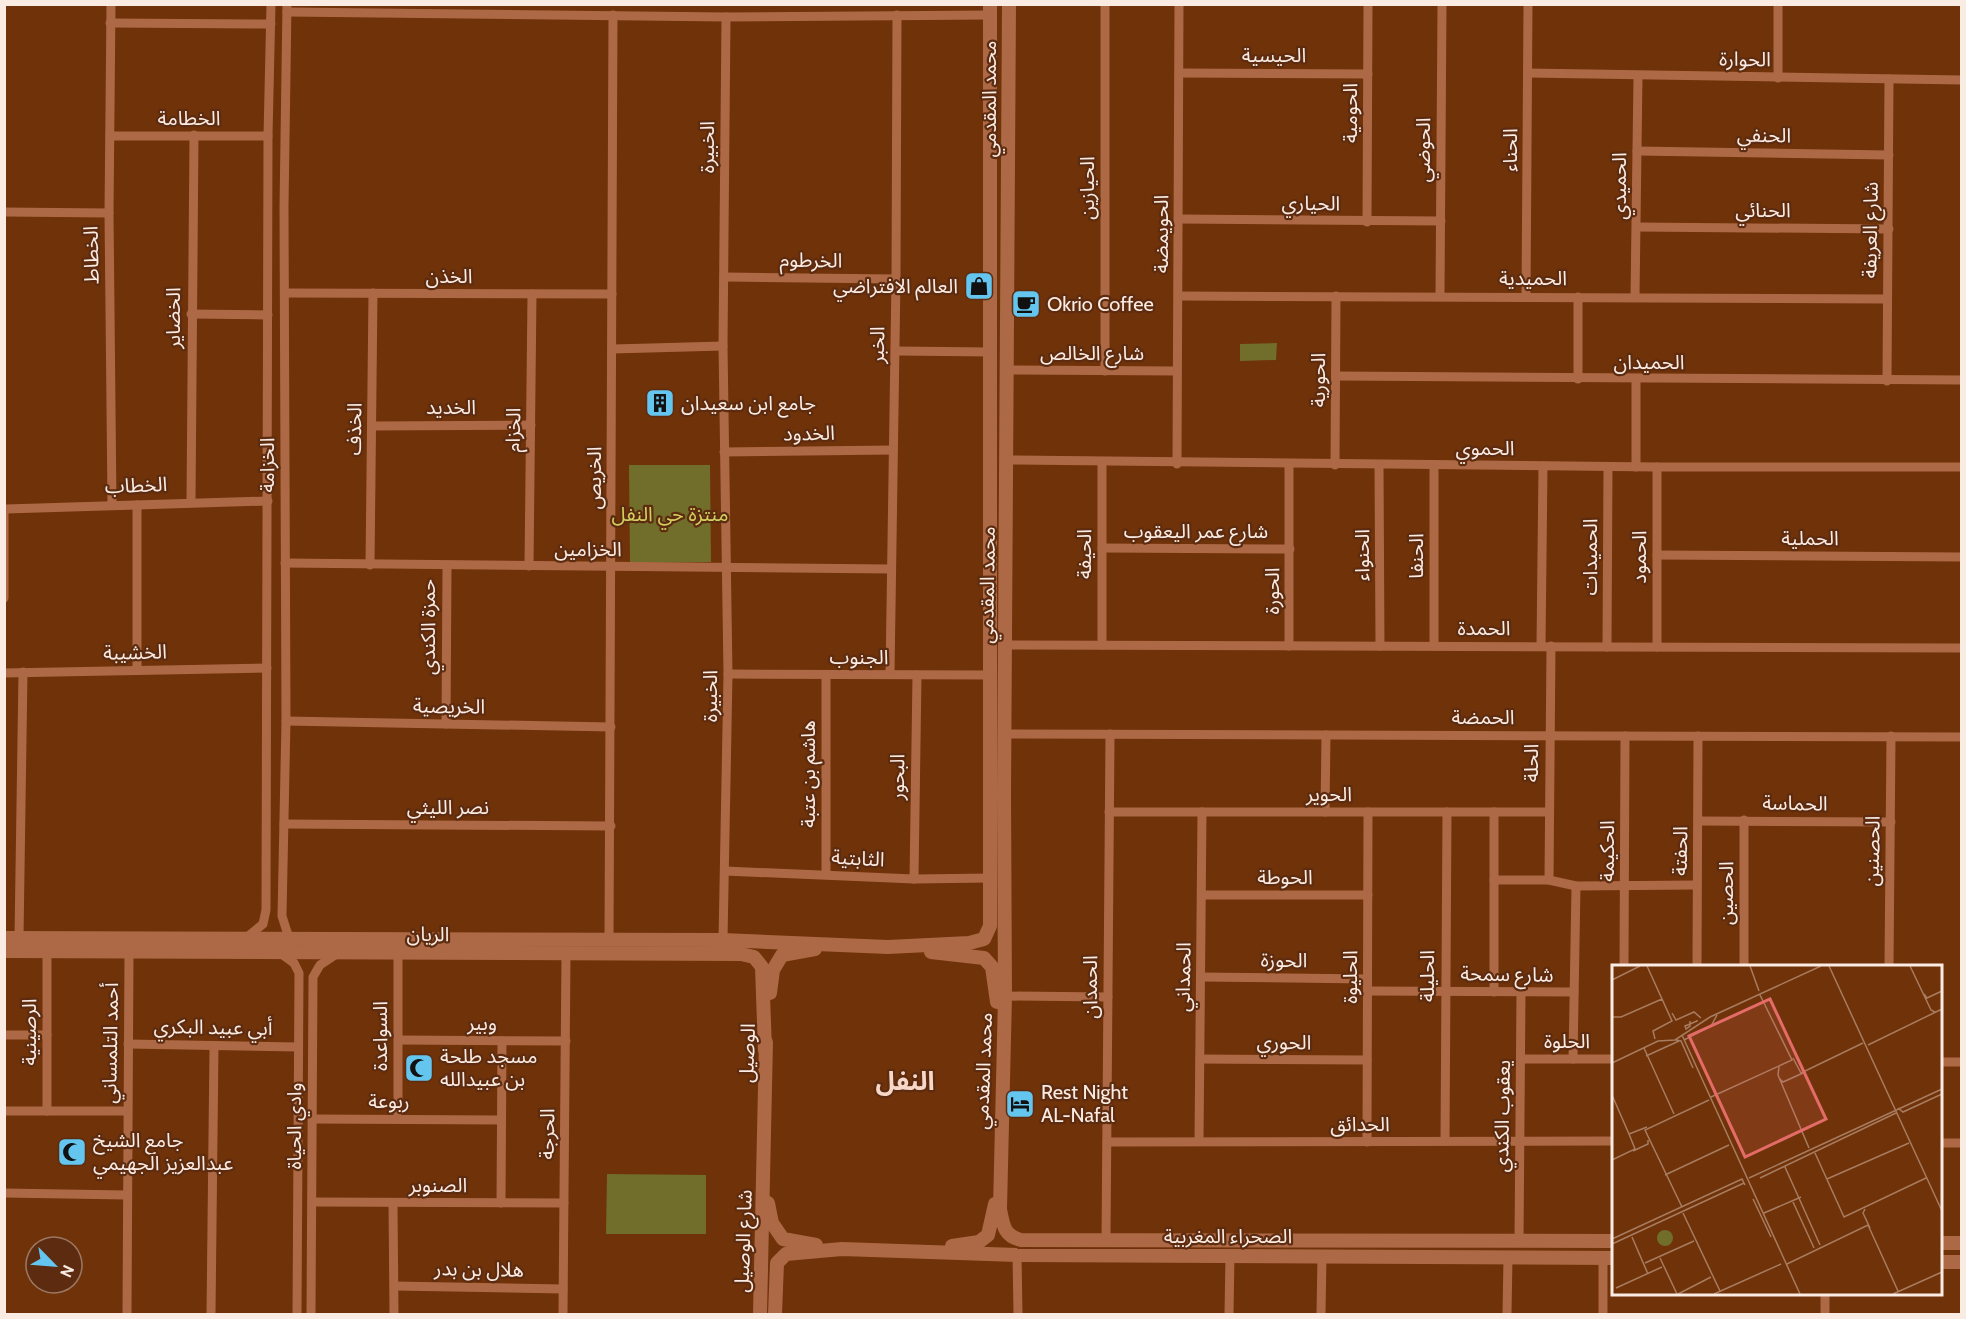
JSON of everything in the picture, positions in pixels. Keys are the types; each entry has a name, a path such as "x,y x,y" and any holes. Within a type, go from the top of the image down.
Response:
{"street":[{"name":"الخطاط","path":"111,4 109,213 112,504"},
{"name":"الخزامة","path":"243,939 257,932 263,924 266,896 268,136 271,4"},
{"path":"673,4 673,15"},
{"name":"محمد المقدمي","path":"888,947 969,944 987,933 997,793 1004,734 1009,4"},
{"name":"الحيازين","path":"1105,4 1105,371"},
{"name":"الحويمضة","path":"1177,464 1180,219 1179,4"},
{"name":"الحومية","path":"1367,222 1368,4"},
{"name":"الحوضي","path":"1440,296 1442,4"},
{"name":"الحناء","path":"1526,296 1528,4"},
{"path":"1778,4 1778,78"},
{"path":"287,8 446,9 726,17 897,15 990,10"},
{"name":"الخزامة","path":"287,8 284,207 286,721 283,895 284,925 288,935 301,939"},
{"name":"محمد المقدمي","path":"990,10 992,390 990,675 1005,996 1000,1209 1007,1234"},
{"name":"الخريص","path":"609,940 613,15"},
{"name":"الخبر","path":"890,674 890,569 896,351 897,15"},
{"name":"الخبيرة","path":"723,940 728,674 723,346 726,17"},
{"path":"110,23 270,24"},
{"name":"الحيسية","path":"1179,73 1368,74"},
{"name":"الحوارة","path":"1528,73 1962,80"},
{"name":"الحميدي","path":"1635,297 1638,76"},
{"name":"شارع العريفة","path":"1887,381 1889,79"},
{"name":"الخضاير","path":"191,501 194,135"},
{"name":"الخطامة","path":"110,136 268,136"},
{"name":"الحنفي","path":"1638,152 1889,155"},
{"path":"4,212 109,213"},
{"name":"الحياري","path":"1180,219 1441,221"},
{"name":"الحنائي","path":"1637,227 1889,229"},
{"name":"الخرطوم","path":"724,277 896,279"},
{"name":"الخذن","path":"286,293 612,294"},
{"name":"الخذف","path":"370,565 373,293"},
{"name":"الخزام","path":"529,566 532,294"},
{"name":"الحميدية","path":"1179,296 1887,298"},
{"name":"الحورية","path":"1335,465 1336,296"},
{"path":"1578,297 1578,379"},
{"path":"191,314 268,315"},
{"path":"613,349 723,346"},
{"path":"896,351 991,352"},
{"name":"شارع الخالص","path":"1006,370 1177,371"},
{"name":"الحميدان","path":"1335,376 1636,380 1962,380"},
{"path":"1636,380 1636,467"},
{"path":"992,390 1006,390"},
{"path":"268,411 285,412"},
{"name":"الخديد","path":"372,426 531,425"},
{"name":"الخدود","path":"724,452 893,450"},
{"name":"الحموي","path":"1007,460 1434,466 1962,467"},
{"name":"الحيفة","path":"1102,463 1102,645"},
{"name":"الحورة","path":"1289,464 1289,646"},
{"name":"الحنواء","path":"1379,465 1380,646"},
{"name":"الحنفا","path":"1434,466 1434,646"},
{"path":"1541,646 1543,466"},
{"name":"الحميدات","path":"1607,647 1608,467"},
{"name":"الحمود","path":"1657,467 1657,647"},
{"name":"الخطاب","path":"5,508 191,501 268,501"},
{"path":"137,504 137,669"},
{"path":"4,598 5,508"},
{"name":"شارع عمر اليعقوب","path":"1102,548 1290,549"},
{"name":"الحملية","path":"1658,555 1962,557"},
{"name":"الخزامين","path":"285,563 447,567 890,569"},
{"name":"حمزة الكندي","path":"446,724 447,567"},
{"name":"الحمدة","path":"1006,645 1962,648"},
{"name":"الحلة","path":"1549,880 1551,646"},
{"name":"الخشيبة","path":"4,673 267,668"},
{"path":"11,938 23,672"},
{"name":"الجنوب","path":"728,674 990,675"},
{"name":"هاشم بن عتبة","path":"825,874 826,675"},
{"name":"البحور","path":"914,879 917,675"},
{"name":"الخريصية","path":"286,721 611,727"},
{"name":"الحمضة","path":"1004,734 1962,736"},
{"name":"الحمدان","path":"1106,1239 1110,734"},
{"path":"1325,812 1326,735"},
{"name":"الحكيمة","path":"1624,965 1625,736"},
{"name":"الحفتة","path":"1697,965 1698,736"},
{"name":"الحصنين","path":"1889,965 1891,736"},
{"name":"الحوير","path":"1109,812 1549,812"},
{"name":"الحمداني","path":"1199,1141 1202,812"},
{"name":"الحليوة","path":"1367,1142 1368,812"},
{"name":"الحليلة","path":"1444,1141 1447,812"},
{"path":"1494,812 1494,992"},
{"name":"الحصين","path":"1744,820 1744,965"},
{"name":"الحماسة","path":"1698,821 1891,822"},
{"name":"نصر الليثي","path":"284,824 611,826"},
{"name":"الثابتية","path":"725,871 914,879 990,878"},
{"path":"1494,880 1549,880 1575,886 1697,885"},
{"path":"1573,1059 1575,886"},
{"path":"266,896 283,895"},
{"name":"الحوطة","path":"1202,895 1368,896"},
{"name":"الريان","path":"11,938 723,940 888,947"},
{"path":"489,955 490,940"},
{"name":"الريان","path":"795,953 837,945"},
{"path":"888,947 984,958 992,967 995,983 1002,1056"},
{"name":"الريان","path":"4,951 129,953 341,951 489,955 741,954 754,957 762,967 765,1050"},
{"name":"وادي الحياة","path":"277,951 294,963 299,973 297,1314"},
{"name":"وادي الحياة","path":"311,1314 313,977 320,965 341,951"},
{"name":"الرصينية","path":"46,952 47,1111"},
{"name":"أحمد التلمساني","path":"127,1314 129,953"},
{"name":"الوصيل","path":"764,1168 765,1050 772,970 782,955 795,953"},
{"name":"السواعدة","path":"398,954 398,1118"},
{"name":"الحرجة","path":"563,1314 566,954"},
{"name":"الحوزة","path":"1201,977 1367,979"},
{"name":"شارع سمحة","path":"1368,991 1574,992"},
{"name":"يعقوب الكندي","path":"1519,1241 1521,992"},
{"path":"1005,996 1108,997"},
{"path":"299,1002 312,1001"},
{"path":"4,1035 47,1035"},
{"name":"وبير","path":"399,1040 566,1041"},
{"path":"501,1203 502,1041"},
{"name":"أبي عبيد البكري","path":"128,1044 298,1047"},
{"path":"211,1314 214,1046"},
{"name":"الحوري","path":"1200,1059 1367,1060"},
{"name":"الحلوة","path":"1521,1059 1612,1059"},
{"path":"1942,1062 1962,1062"},
{"path":"4,1111 127,1111"},
{"name":"ربوعة","path":"312,1119 501,1120"},
{"name":"الحدائق","path":"1107,1142 1612,1141"},
{"path":"1942,1143 1962,1143"},
{"name":"محمد المقدمي","path":"905,1250 969,1244 979,1242 988,1235 1000,1167"},
{"path":"764,1168 772,1222 783,1239 842,1249"},
{"name":"شارع الوصيل","path":"760,1314 764,1168"},
{"path":"4,1193 126,1195"},
{"name":"الصنوبر","path":"312,1202 564,1203"},
{"path":"393,1203 394,1314"},
{"name":"الصحراء المغربية","path":"1007,1234 1021,1240 1612,1241"},
{"path":"1309,1239 1319,1256"},
{"path":"1321,1314 1319,1256 1326,1239"},
{"path":"1942,1243 1962,1243"},
{"name":"شارع الوصيل","path":"774,1314 777,1263 786,1254 842,1249"},
{"name":"الصحراء المغربية","path":"842,1249 1017,1255 1608,1258"},
{"path":"1017,1255 1018,1314"},
{"path":"1229,1314 1230,1255"},
{"path":"1507,1314 1508,1258"},
{"path":"1603,1314 1608,1258"},
{"path":"1942,1262 1962,1262"},
{"name":"هلال بن بدر","path":"394,1286 563,1289"},
{"path":"1825,1295 1825,1314"}],"green space":[{"path":"1277,343 1276,360 1240,361 1240,344"},
{"name":"منتزة حي النفل","path":"629,465 710,465 711,562 630,563"},
{"path":"607,1174 706,1175 706,1234 606,1234"}],"place":[{"name":"العالم الافتراضي","path":"979,286"},
{"name":"Okrio Coffee","path":"1026,304"},
{"name":"جامع ابن سعيدان","path":"660,403"},
{"name":"مسجد طلحة بن عبيدالله","path":"419,1068"},
{"name":"Rest Night AL-Nafal","path":"1020,1104"},
{"name":"جامع الشيخ عبدالعزيز الجهيمي","path":"72,1152"}],"district":[{"name":"النفل","path":"905,1081"}]}
